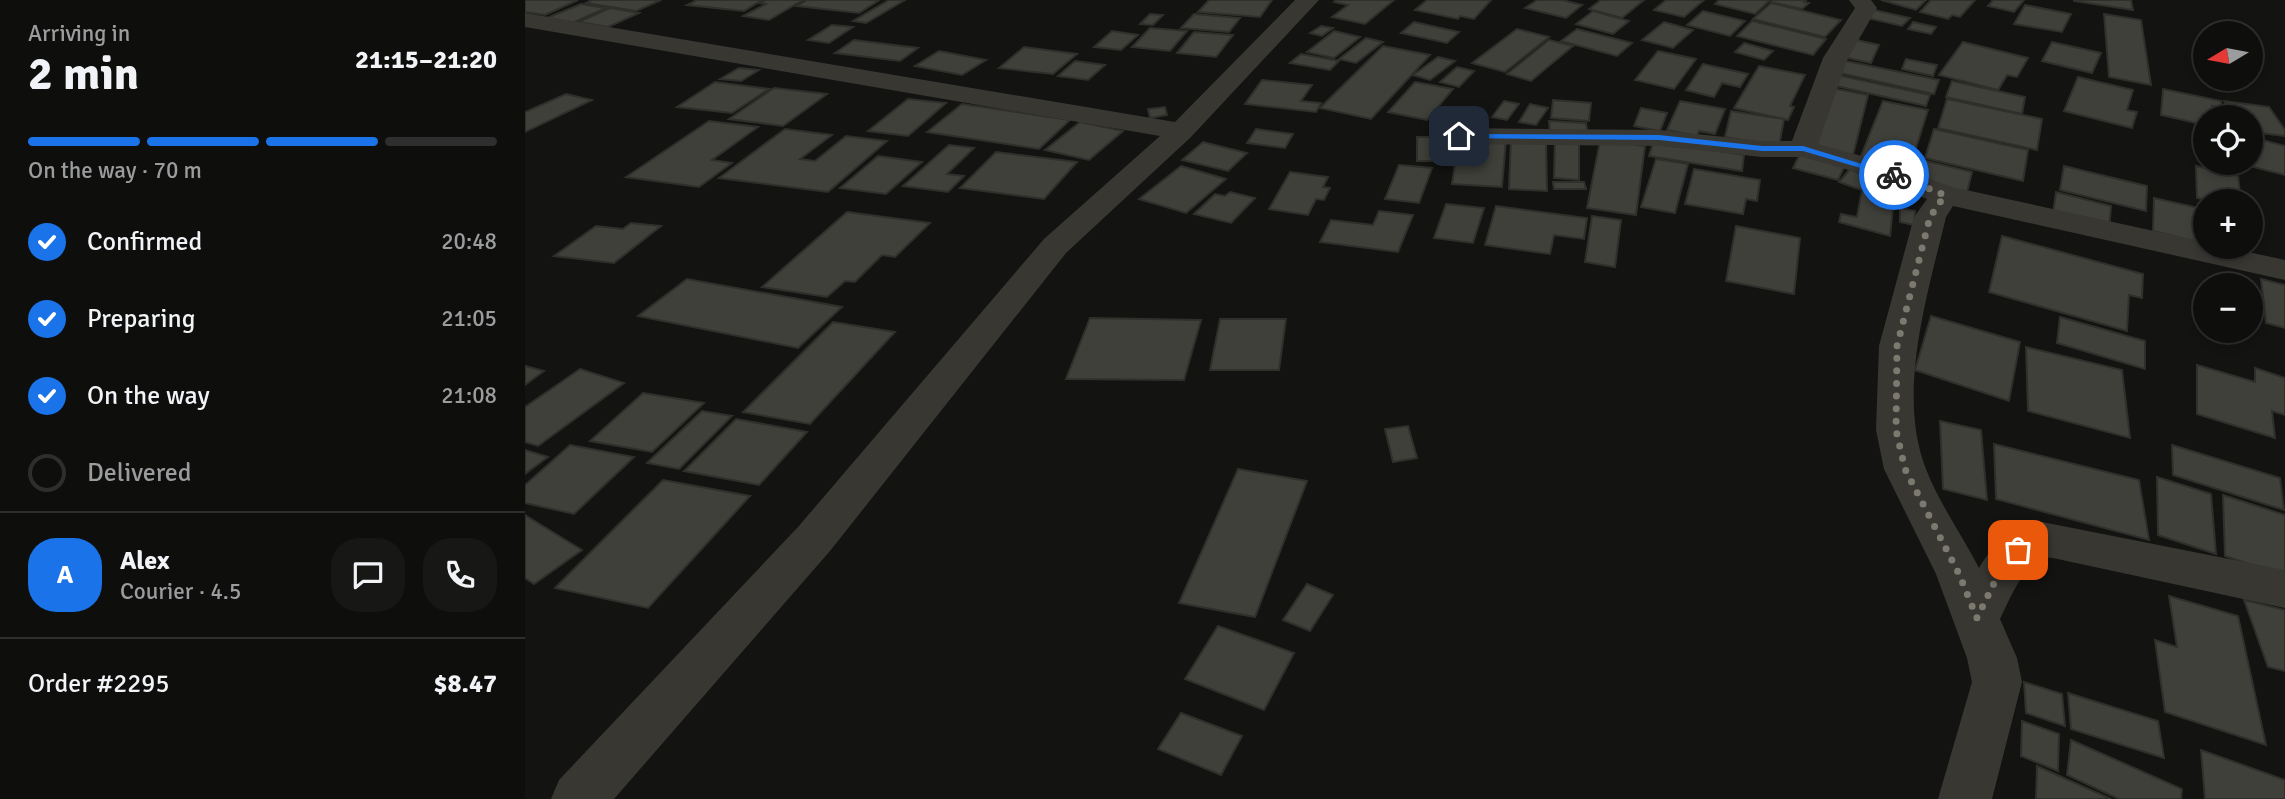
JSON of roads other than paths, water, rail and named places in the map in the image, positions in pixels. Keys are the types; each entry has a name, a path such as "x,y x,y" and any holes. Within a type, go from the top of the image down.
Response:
{"street":[{"path":"578,799 814,539 1055,246 1181,131 1308,0"},
{"path":"1803,149 1819,92 1848,31 1866,8 1860,0"},
{"path":"525,20 1181,131"},
{"path":"1459,136 1659,138 1762,149 1803,149 1877,169 1945,195 2285,270"},
{"path":"1945,195 1930,217 1897,346 1896,430 1905,469 1959,574 1992,658 1997,682 1965,799"},
{"path":"1977,618 2001,569 2018,550 2036,540 2055,541 2285,589"}]}
